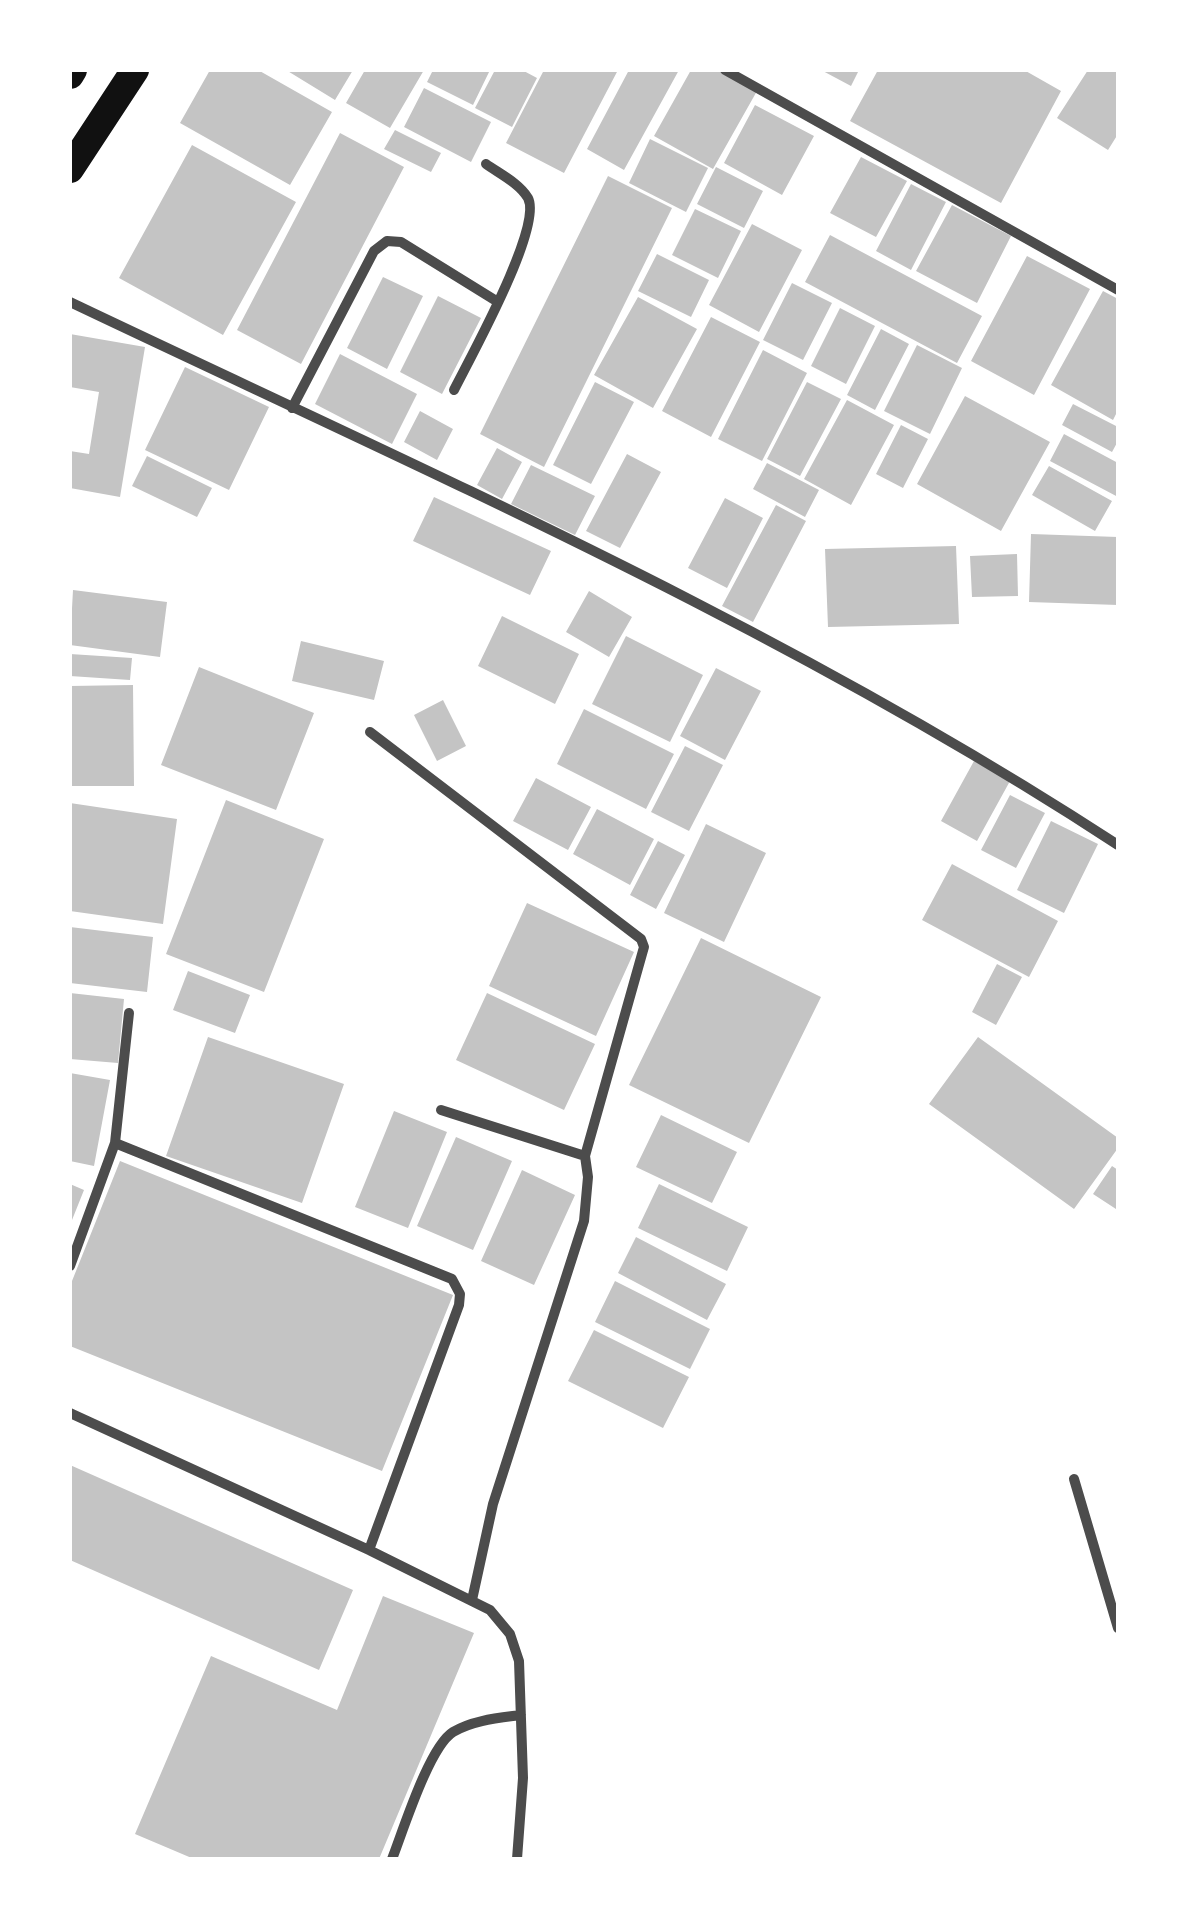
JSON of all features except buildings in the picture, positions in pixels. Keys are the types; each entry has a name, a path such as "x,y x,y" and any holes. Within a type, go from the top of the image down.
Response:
{"highway":[{"path":"70,170 136,70"}],"street":[{"path":"725,70 1118,290"},
{"path":"454,390 525,240 531,212 529,200 519,188 486,164"},
{"path":"292,408 374,251 387,241 401,242 498,302"},
{"path":"70,302 653,578 1020,781 1118,845"},
{"path":"370,732 641,940 644,952 585,1156 588,1177 584,1221 493,1504 472,1600"},
{"path":"70,1266 115,1143 129,1013"},
{"path":"440,1110 585,1156"},
{"path":"115,1143 452,1279 458,1286 459,1305 369,1550"},
{"path":"70,1413 490,1610 514,1644 519,1661 523,1778 517,1859"},
{"path":"1074,1479 1118,1628"},
{"path":"392,1859 422,1781 450,1733 489,1719 521,1715"}]}
